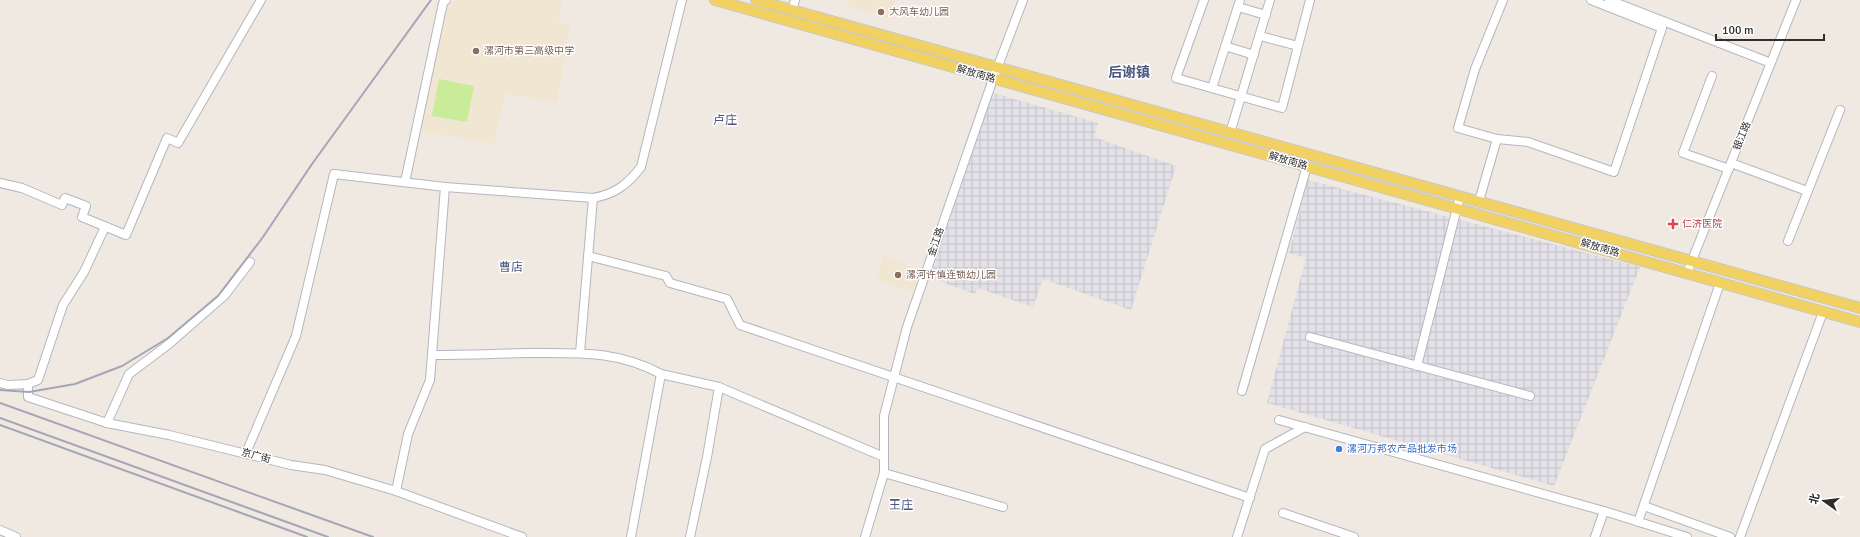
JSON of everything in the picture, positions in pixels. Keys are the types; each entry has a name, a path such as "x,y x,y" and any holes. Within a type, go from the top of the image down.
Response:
{"main road":[{"name":"解放南路","path":"715,0 1860,322"},
{"name":"解放南路","path":"756,0 1860,308"}],"street":[{"path":"0,184 22,188 62,205 65,198 86,206 82,217 126,235 167,138 178,143 261,0"},
{"path":"405,182 443,3 446,0"},
{"path":"246,453 296,336 334,174 445,187 593,198 604,196 622,189 630,182 641,167 682,0"},
{"path":"792,10 795,0"},
{"name":"金江路","path":"865,537 884,473 884,416 907,327 993,79 1023,0"},
{"path":"1204,0 1176,78 1282,108 1310,0"},
{"path":"1230,133 1270,0"},
{"path":"1503,0 1475,69 1458,128 1497,139 1528,142 1614,172 1662,28 1591,0"},
{"path":"1609,0 1771,63"},
{"name":"银江路","path":"1687,273 1796,0"},
{"path":"1212,88 1239,3 1266,15"},
{"path":"1260,36 1298,46"},
{"path":"1225,46 1254,55"},
{"path":"1712,76 1683,153 1730,166 1807,191"},
{"path":"1788,241 1840,110"},
{"path":"1478,201 1497,139"},
{"path":"1242,391 1306,166"},
{"path":"396,491 408,434 430,380 445,187"},
{"path":"1417,366 1460,196"},
{"path":"580,352 593,198"},
{"path":"0,383 8,385 28,384 38,380 63,305 84,272 105,226"},
{"path":"588,256 666,276 670,283 727,299 740,325 895,376 1250,498"},
{"path":"107,423 129,374 168,344 225,295 250,262"},
{"path":"1638,522 1720,283"},
{"path":"1740,537 1823,312"},
{"path":"1310,337 1530,396"},
{"path":"432,355 580,352 632,360 661,374 718,387 884,456"},
{"path":"631,537 661,374"},
{"name":"京广街","path":"28,384 28,397 107,423 246,453 291,465 325,470 396,491 522,537"},
{"path":"690,537 707,457 718,387"},
{"path":"1279,420 1604,511 1688,537"},
{"path":"1237,537 1265,449 1305,427"},
{"path":"884,473 1003,507"},
{"path":"1644,506 1730,537"},
{"path":"1595,537 1604,511"},
{"path":"1283,512 1354,537"},
{"path":"0,530 16,537"}],"shaded area":[{"name":"漯河市第三高级中学","path":"454,0 562,0 558,22 570,24 557,102 505,94 494,144 420,131 446,8"},
{"name":"大风车幼儿园","path":"849,0 895,0 891,18 847,6"},
{"path":"993,93 1098,123 1094,137 1176,166 1131,310 1043,279 1033,307 978,288 975,294 930,278"},
{"path":"1308,180 1640,267 1554,486 1267,403 1306,258 1289,253"},
{"name":"漯河许慎连锁幼儿园","path":"884,256 920,270 912,292 876,280"}],"green space":[{"path":"439,79 474,86 467,122 432,116"}],"railway":[{"path":"0,390 29,392 75,384 122,366 168,338 218,296 263,237 312,164 431,0"},
{"path":"0,403 373,537"},
{"path":"0,418 328,537"},
{"path":"0,425 307,537"}],"place":[{"name":"大风车幼儿园","path":"881,12"},
{"name":"漯河市第三高级中学","path":"476,51"},
{"name":"仁济医院","path":"1673,224"},
{"name":"漯河许慎连锁幼儿园","path":"898,275"},
{"name":"漯河万邦农产品批发市场","path":"1339,449"}],"district":[{"name":"后谢镇","path":"1129,72"},
{"name":"卢庄","path":"725,120"},
{"name":"曹店","path":"511,267"},
{"name":"王庄","path":"901,505"}]}
